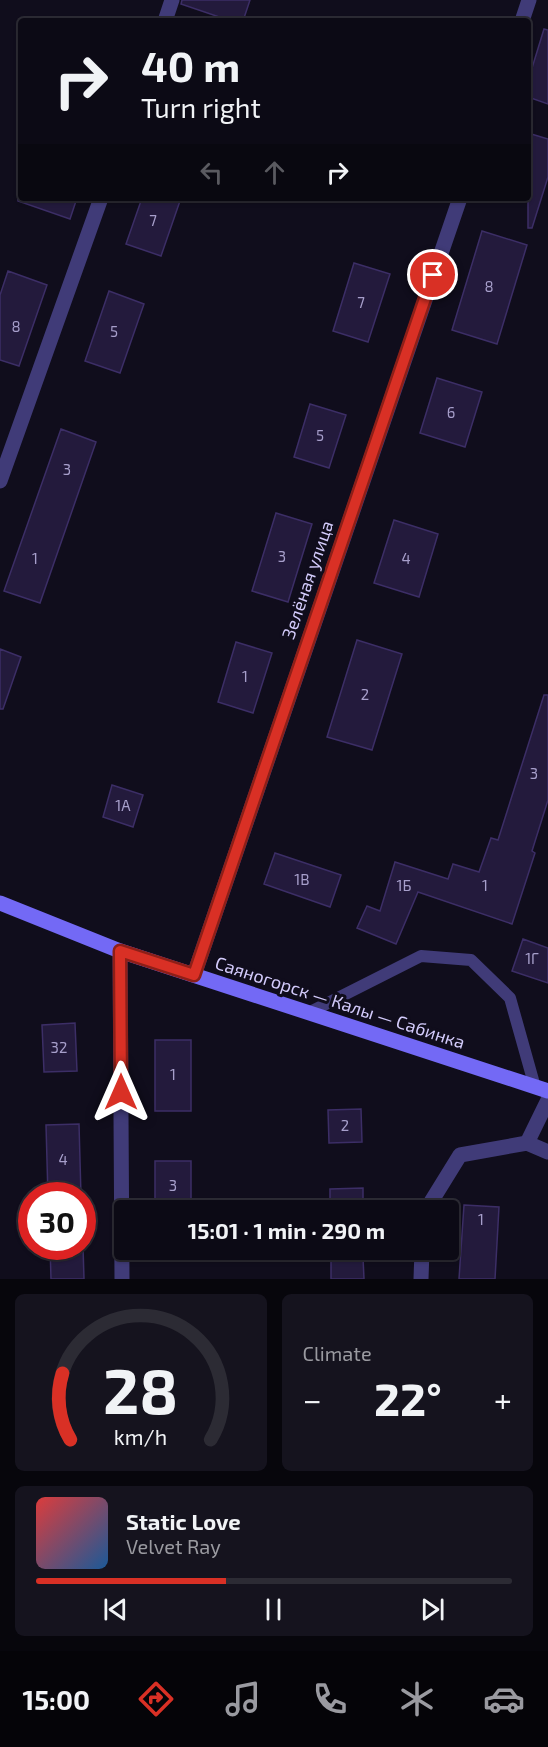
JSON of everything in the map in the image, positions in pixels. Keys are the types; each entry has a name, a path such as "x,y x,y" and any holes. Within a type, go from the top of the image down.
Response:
{"street":[{"path":"166,18 172,0"},
{"path":"523,18 529,0"},
{"path":"0,482 100,201"},
{"name":"Зелёная улица","path":"194,975 459,201"},
{"name":"Саяногорск — Калы — Сабинка","path":"0,903 120,951 541,1089"},
{"path":"120,951 122,1279"},
{"path":"527,1143 548,1100"},
{"path":"432,1200 460,1155 527,1143 548,1152"},
{"path":"421,1279 422,1260"}],"lane":[{"path":"308,1012 421,956 471,960 510,998 541,1089"}],"building":[{"path":"182,0 250,0 244,18 222,18 181,4"},
{"path":"544,29 548,30 548,104 531,98 531,71"},
{"path":"531,134 548,139 548,177 532,228 528,228 528,201 531,201"},
{"path":"18,201 76,201 70,219"},
{"path":"141,201 180,201 161,256 126,244"},
{"path":"482,231 527,245 497,344 452,330"},
{"path":"354,263 390,274 368,342 333,331"},
{"path":"8,271 47,285 19,366 0,360 0,295"},
{"path":"109,291 144,304 120,373 85,361"},
{"path":"437,378 482,392 465,447 420,433"},
{"path":"310,404 346,415 329,468 294,457"},
{"path":"61,429 96,442 40,603 4,591"},
{"path":"276,513 312,524 288,602 252,591"},
{"path":"394,520 438,534 419,597 374,583"},
{"path":"357,640 402,654 372,750 327,737"},
{"path":"236,642 272,653 253,713 218,702"},
{"path":"0,649 21,657 3,709 0,709"},
{"path":"544,695 548,695 548,800 532,851 535,853 512,924 418,892 396,944 357,928 367,906 380,911 395,862 448,879 453,864 479,872 491,838 498,840"},
{"path":"112,785 143,795 133,827 103,817"},
{"path":"275,853 341,875 330,907 264,884"},
{"path":"523,939 548,948 548,983 512,971"},
{"path":"75,1023 77,1071 44,1072 42,1025"},
{"path":"155,1040 191,1040 191,1111 155,1111"},
{"path":"361,1109 362,1142 329,1143 328,1110"},
{"path":"79,1124 81,1182 48,1182 46,1125"},
{"path":"155,1161 191,1161 191,1200 155,1200"},
{"path":"363,1188 363,1200 330,1200 330,1189"},
{"path":"464,1205 499,1207 495,1279 459,1279"},
{"path":"50,1260 83,1260 84,1279 51,1279"},
{"path":"331,1260 363,1260 364,1279 331,1279"}],"route":[{"path":"121,1092 120,951 194,975 433,275"}]}
